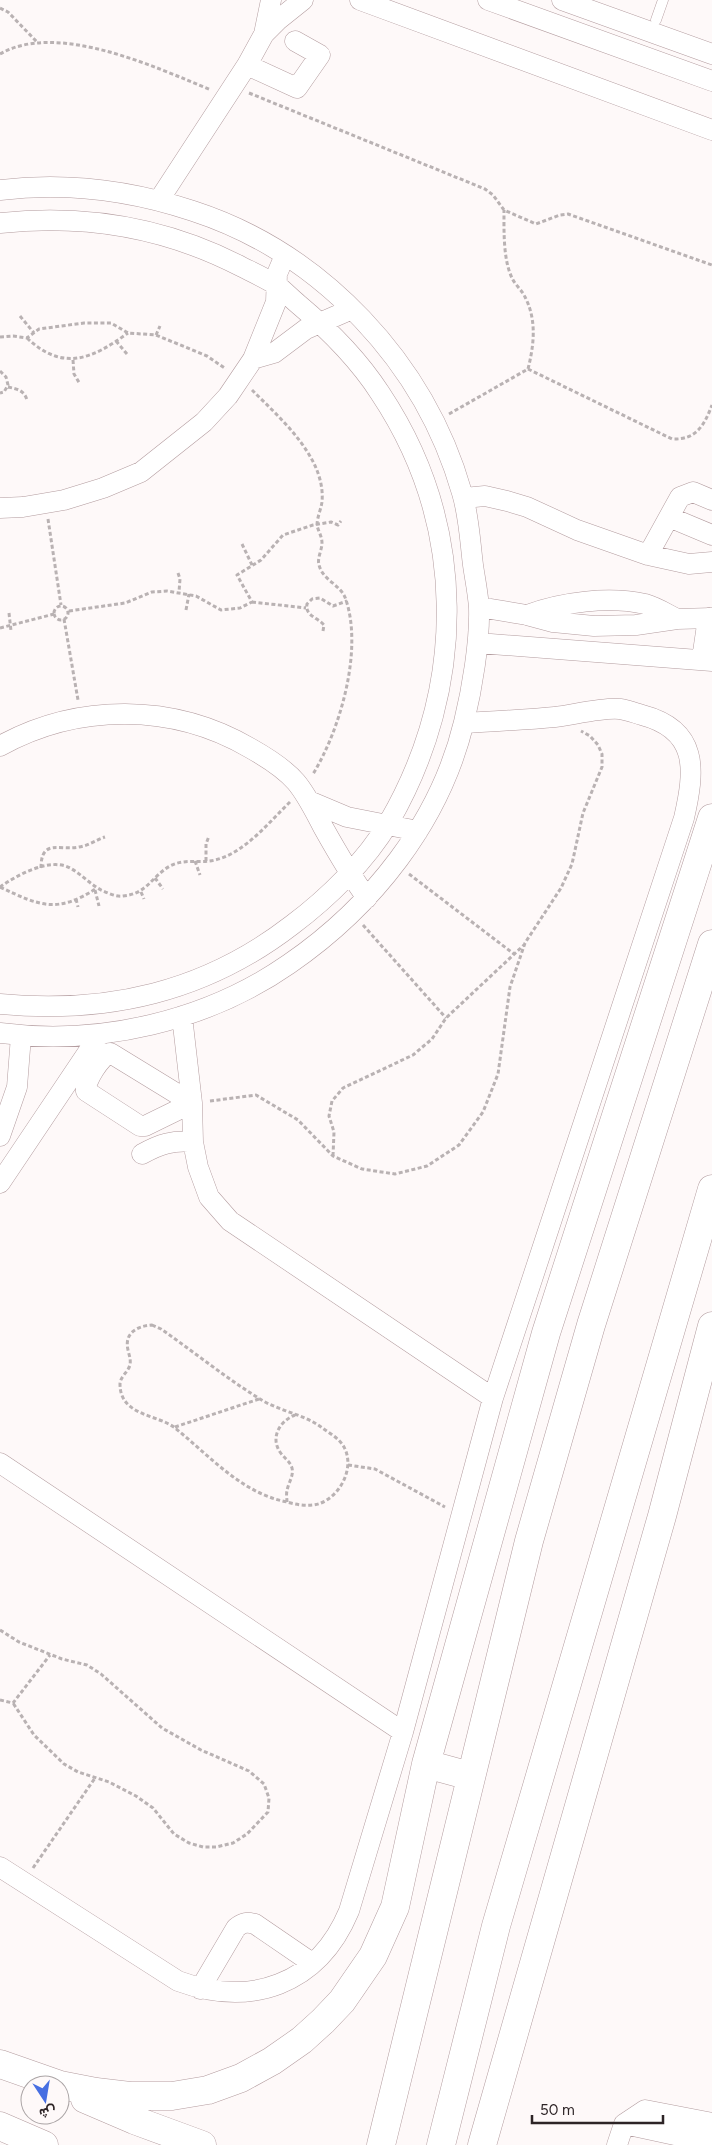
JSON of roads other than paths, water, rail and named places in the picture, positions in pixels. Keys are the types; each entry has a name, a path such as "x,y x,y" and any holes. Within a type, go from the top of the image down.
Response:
{"street":[{"path":"159,200 247,65 264,34 272,0"},
{"path":"264,34 303,0"},
{"path":"360,0 712,130"},
{"path":"488,0 712,81"},
{"path":"562,0 712,54"},
{"path":"603,0 712,41"},
{"path":"247,65 297,88 320,56 295,40"},
{"path":"0,190 24,187 77,187 129,193 159,200 217,219 252,236 285,255 320,280 352,309 398,362 435,422 456,472 464,498 479,607 478,643 464,723 440,787 418,831 396,863 352,914 315,946 273,975 229,998 182,1016 142,1027 100,1034 60,1037 21,1036 0,1033"},
{"path":"0,223 34,219 84,220 134,228 183,241 229,261 276,285 320,322 352,356 374,385 403,431 424,481 435,516 444,560 448,606 446,651 439,696 423,748 409,782 387,825 349,874 312,910 273,940 231,965 185,984 138,998 90,1006 40,1008 0,1004"},
{"path":"0,508 45,504 104,488 141,472 204,422 228,396 253,359 276,302 277,274 285,255"},
{"path":"253,359 274,353 294,337 320,322 352,309"},
{"path":"648,555 680,497 686,493 693,492 712,500"},
{"path":"464,498 485,496 527,507 577,530 648,555 689,564 712,562"},
{"path":"669,517 712,535"},
{"path":"478,643 707,660 710,618 676,619 646,604 613,601 580,602 549,606 527,615 479,607"},
{"path":"0,1866 178,1981 200,1989 222,1993 250,1993 276,1986 294,1978 332,1944 343,1927 402,1732 493,1398 684,818 691,786 691,765 685,743 671,727 658,719 619,709 554,717 464,723"},
{"path":"0,746 18,736 53,723 81,717 126,713 163,716 199,725 233,738 266,757 294,780 306,796 349,874 367,898"},
{"path":"306,796 346,817 418,831"},
{"path":"70,2087 130,2096 172,2096 208,2090 241,2078 272,2061 302,2040 342,2001 359,1979 385,1932 395,1907 426,1764 546,1333 712,818"},
{"path":"381,2145 529,1541 591,1325 712,944"},
{"path":"182,1016 192,1103 193,1142 198,1168 209,1197 230,1221 493,1398"},
{"path":"0,1183 100,1034"},
{"path":"0,1136 17,1087 21,1036"},
{"path":"110,1053 192,1103 142,1126 87,1092 85,1086 104,1055 110,1053"},
{"path":"142,1154 159,1144 176,1140 193,1142"},
{"path":"441,2145 496,1926 712,1189"},
{"path":"482,2145 662,1516 712,1326"},
{"path":"0,1462 402,1732"},
{"path":"426,1764 470,1776"},
{"path":"200,1989 236,1928 242,1923 255,1924 312,1963"},
{"path":"0,2064 30,2075"},
{"path":"70,2091 134,2120 202,2145"},
{"path":"617,2145 624,2124 645,2110 712,2123"},
{"path":"624,2124 712,2144"},
{"path":"0,2126 44,2145"}],"lane":[{"path":"656,20 663,0"}]}
